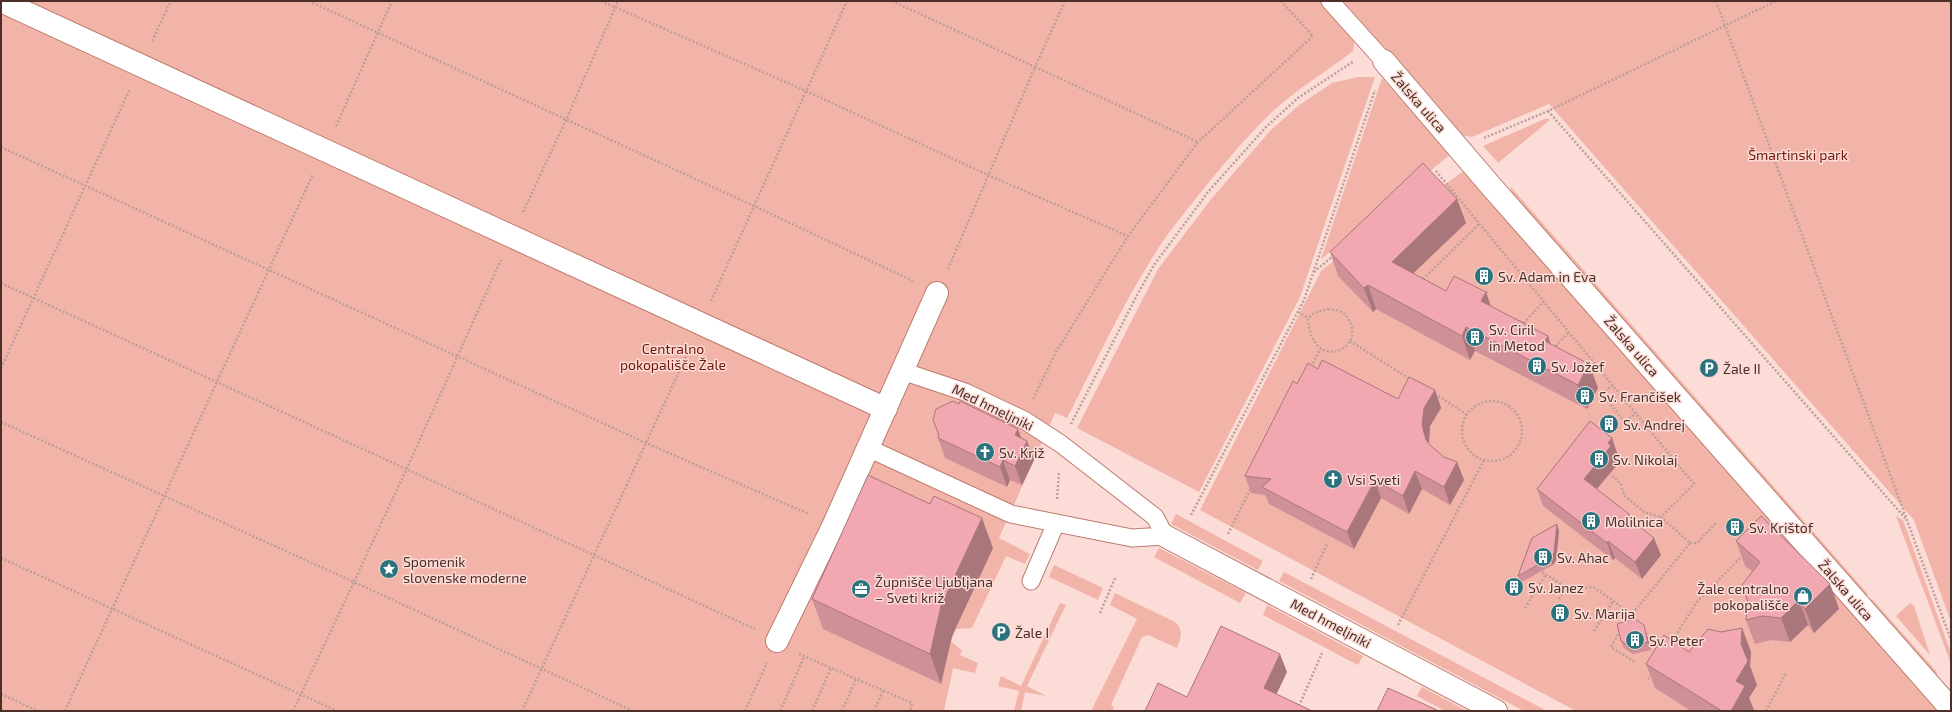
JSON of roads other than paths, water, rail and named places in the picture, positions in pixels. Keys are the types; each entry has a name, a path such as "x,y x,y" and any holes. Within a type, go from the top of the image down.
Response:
{"street":[{"path":"1,1 886,409"},
{"name":"Žalska ulica","path":"1378,55 1951,708"},
{"path":"777,641 834,524 937,293"},
{"name":"Med hmeljniki","path":"1165,536 1496,711"}],"lane":[{"name":"Žalska ulica","path":"1330,1 1378,55"},
{"name":"Med hmeljniki","path":"902,371 965,392 1024,420 1061,444 1155,517 1165,536"},
{"path":"868,448 1011,514 1132,538 1165,536"},
{"path":"1031,581 1056,523"}],"place":[{"name":"Sv. Adam in Eva","path":"1484,276"},
{"name":"Sv. Ciril in Metod","path":"1475,337"},
{"name":"Sv. Jožef","path":"1537,366"},
{"name":"Žale II","path":"1709,368"},
{"name":"Sv. Frančišek","path":"1585,396"},
{"name":"Sv. Andrej","path":"1609,424"},
{"name":"Sv. Križ","path":"985,452"},
{"name":"Sv. Nikolaj","path":"1599,459"},
{"name":"Vsi Sveti","path":"1333,479"},
{"name":"Molilnica","path":"1591,521"},
{"name":"Sv. Krištof","path":"1735,527"},
{"name":"Sv. Ahac","path":"1543,557"},
{"name":"Spomenik slovenske moderne","path":"389,569"},
{"name":"Sv. Janez","path":"1514,587"},
{"name":"Župnišče Ljubljana – Sveti križ","path":"861,589"},
{"name":"Žale centralno pokopališče","path":"1803,596"},
{"name":"Sv. Marija","path":"1560,613"},
{"name":"Žale I","path":"1001,632"},
{"name":"Sv. Peter","path":"1635,640"}],"park label":[{"name":"Šmartinski park","path":"1798,154"},
{"name":"Centralno pokopališče Žale","path":"673,356"}]}
